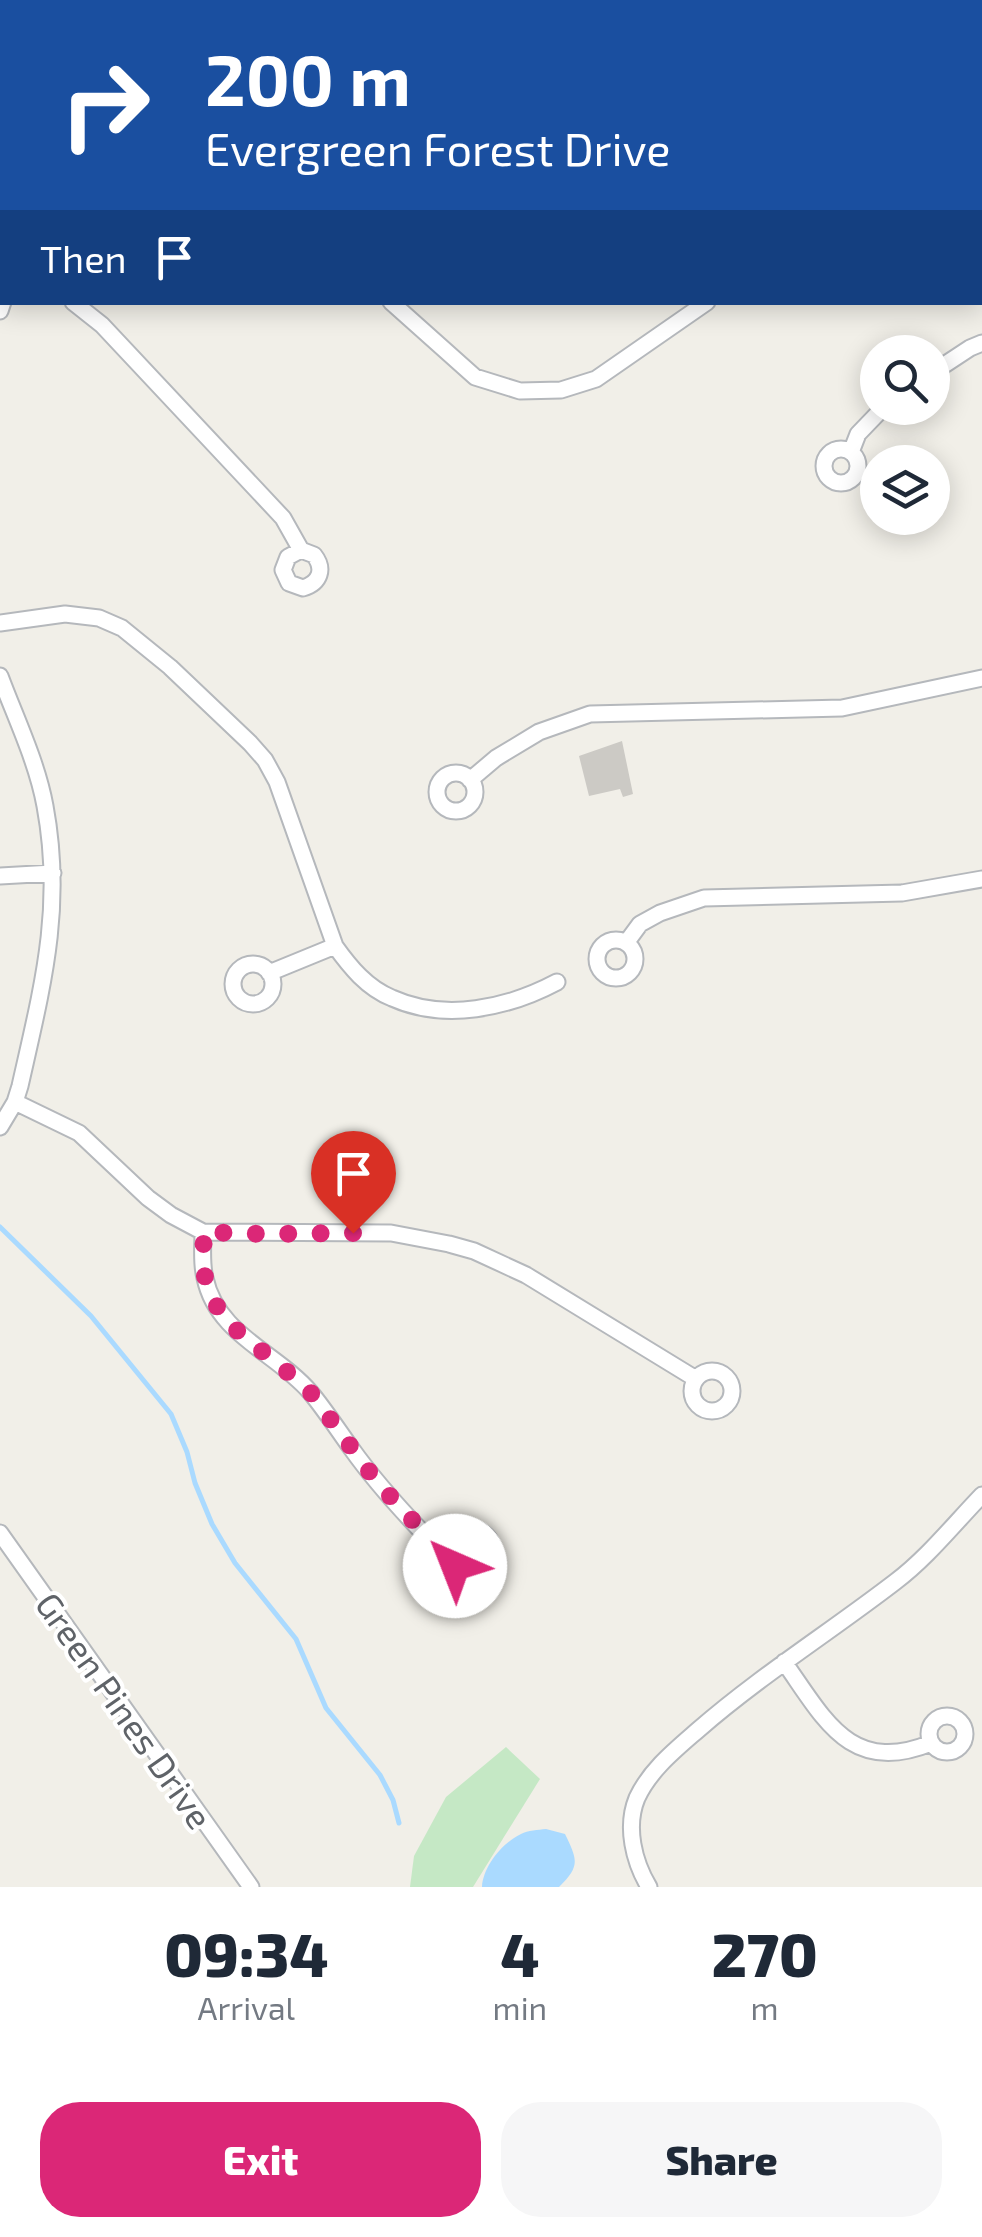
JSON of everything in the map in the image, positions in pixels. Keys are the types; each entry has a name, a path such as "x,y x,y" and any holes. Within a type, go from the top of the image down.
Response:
{"street":[{"path":"77,305 102,325 283,518 301,550"},
{"path":"394,305 474,376 520,390 561,390 596,379 703,305"},
{"path":"950,361 982,343"},
{"path":"851,452 858,434 867,425"},
{"path":"0,623 66,614 99,618 122,628 250,743 266,760 277,782 336,946 350,968 380,992 427,1008 478,1009 532,996 557,982"},
{"path":"0,676 44,804 53,873 53,910 44,983 15,1102 0,1127"},
{"path":"470,780 496,758 539,732 590,714 842,708 982,678"},
{"path":"0,876 53,873"},
{"path":"626,943 640,924 704,898 902,894 982,878"},
{"path":"269,973 336,946"},
{"path":"15,1102 79,1133 148,1198 203,1232 391,1233 449,1244 526,1275 696,1379"},
{"path":"203,1232 205,1278 222,1318 308,1389 377,1482 436,1546"},
{"path":"648,1887 635,1857 632,1821 636,1802 658,1767 723,1708 899,1580 982,1495"},
{"name":"Green Pines Drive","path":"0,1533 251,1887"},
{"path":"784,1662 840,1737 870,1751 886,1753 915,1750 931,1743"}],"green space":[{"path":"506,1747 540,1779 473,1887 410,1887 414,1856 446,1797"}],"water":[{"path":"546,1829 565,1834 574,1856 574,1868 559,1887 482,1887 490,1864 507,1843 524,1833"}],"building":[{"path":"622,741 633,794 623,797 620,789 589,796 579,756"}],"waterway":[{"path":"0,1227 91,1316 171,1414 212,1524 235,1563 296,1639 326,1708 380,1775 399,1823"}],"route":[{"path":"353,1233 203,1232 205,1278 222,1318 308,1389 377,1482 455,1566"}]}
